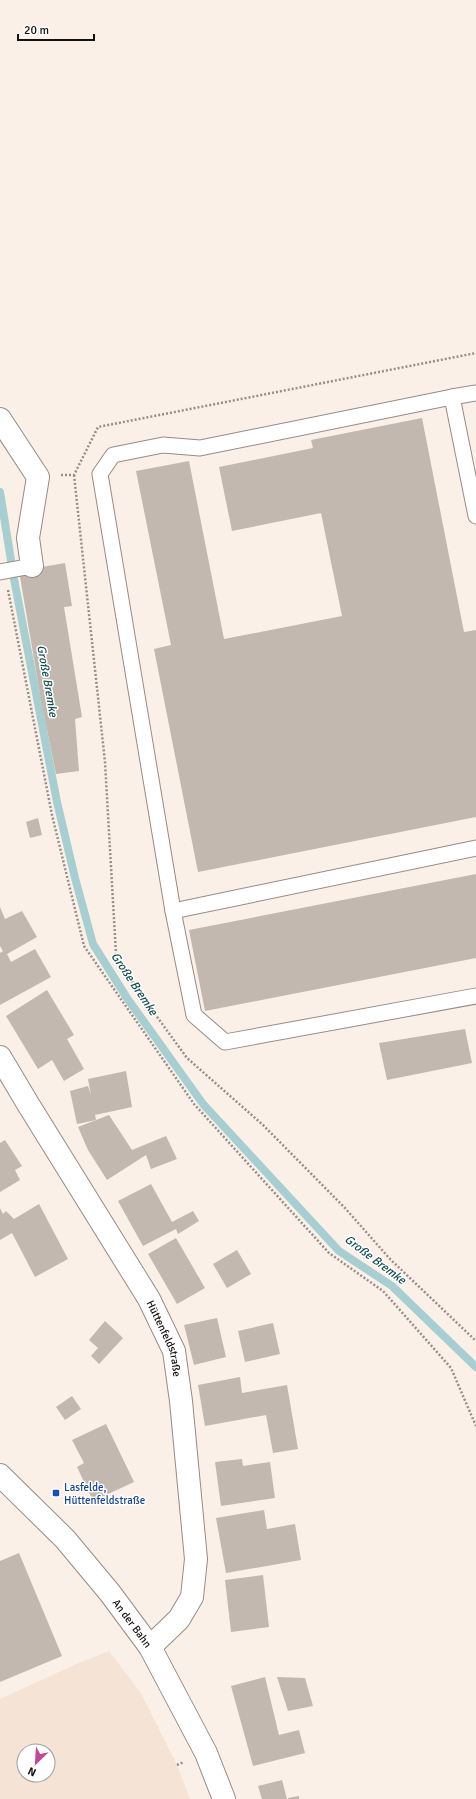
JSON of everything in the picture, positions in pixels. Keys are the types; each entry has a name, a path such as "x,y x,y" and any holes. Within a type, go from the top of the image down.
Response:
{"street":[{"path":"0,419 38,477 28,538 32,566"},
{"name":"Hüttenfeldstraße","path":"0,1057 149,1299 174,1351 181,1401 196,1559 192,1597 179,1619 150,1647"},
{"name":"An der Bahn","path":"0,1475 65,1539 110,1593 150,1647 206,1753 224,1799"}],"lane":[{"path":"476,393 200,448 163,445 113,455 100,474 173,911 194,1015 225,1042 476,996"},
{"path":"452,397 476,516"},
{"path":"2,571 32,566"},
{"path":"173,911 476,848"}],"path":[{"path":"38,477 74,475 98,427 476,353"}],"shaded area":[{"path":"109,1651 142,1695 177,1765 190,1799 0,1799 0,1699 74,1665"}],"building":[{"path":"422,418 464,632 476,630 476,817 198,872 154,649 171,645 136,471 189,461 224,639 342,616 321,513 232,531 219,467 313,448 311,440"},
{"path":"65,563 72,606 64,607 82,717 75,719 79,771 56,774 41,700 19,571"},
{"path":"38,818 42,835 30,838 26,822"},
{"path":"476,874 476,958 205,1011 189,930"},
{"path":"0,907 5,919 22,911 37,937 7,954 11,962 35,949 51,977 0,1005 0,953 3,951 0,946"},
{"path":"47,990 74,1035 67,1039 84,1069 64,1081 52,1060 38,1069 6,1016"},
{"path":"465,1029 472,1063 387,1080 379,1043"},
{"path":"126,1071 132,1107 95,1115 96,1120 77,1124 70,1091 88,1086 91,1095 88,1079"},
{"path":"109,1115 132,1150 166,1136 177,1159 151,1169 146,1155 107,1180 88,1150 78,1127"},
{"path":"5,1140 22,1166 15,1170 20,1180 0,1192 0,1143"},
{"path":"151,1184 172,1222 193,1211 199,1221 178,1234 176,1229 143,1246 118,1201"},
{"path":"39,1204 68,1259 35,1277 12,1233 0,1240 0,1208 3,1214 6,1211 14,1219"},
{"path":"176,1238 205,1288 177,1304 148,1254"},
{"path":"237,1250 251,1274 227,1288 213,1264"},
{"path":"217,1318 226,1357 194,1365 184,1325"},
{"path":"105,1321 123,1338 99,1364 91,1356 98,1348 89,1340"},
{"path":"273,1323 280,1354 245,1362 238,1331"},
{"path":"240,1377 242,1393 287,1385 298,1449 273,1453 266,1415 205,1426 198,1385"},
{"path":"72,1396 81,1409 65,1420 56,1407"},
{"path":"106,1424 134,1482 93,1501 77,1467 84,1463 72,1440"},
{"path":"242,1459 243,1466 270,1462 275,1498 221,1506 215,1462"},
{"path":"264,1510 267,1529 295,1524 301,1560 226,1573 216,1518"},
{"path":"19,1553 62,1656 0,1682 0,1561"},
{"path":"263,1575 269,1627 231,1632 225,1580"},
{"path":"265,1677 279,1735 299,1730 305,1753 253,1766 231,1686"},
{"path":"277,1677 305,1678 313,1706 288,1711"},
{"path":"282,1780 287,1799 262,1799 258,1786"},
{"path":"299,1796 299,1799 288,1799 288,1798"}],"waterway":[{"name":"Große Bremke","path":"0,492 14,579 57,802 75,878 93,944 127,998 203,1104 339,1251 392,1286 476,1367"}],"place":[{"name":"Lasfelde, Hüttenfeldstraße","path":"56,1493"}]}
